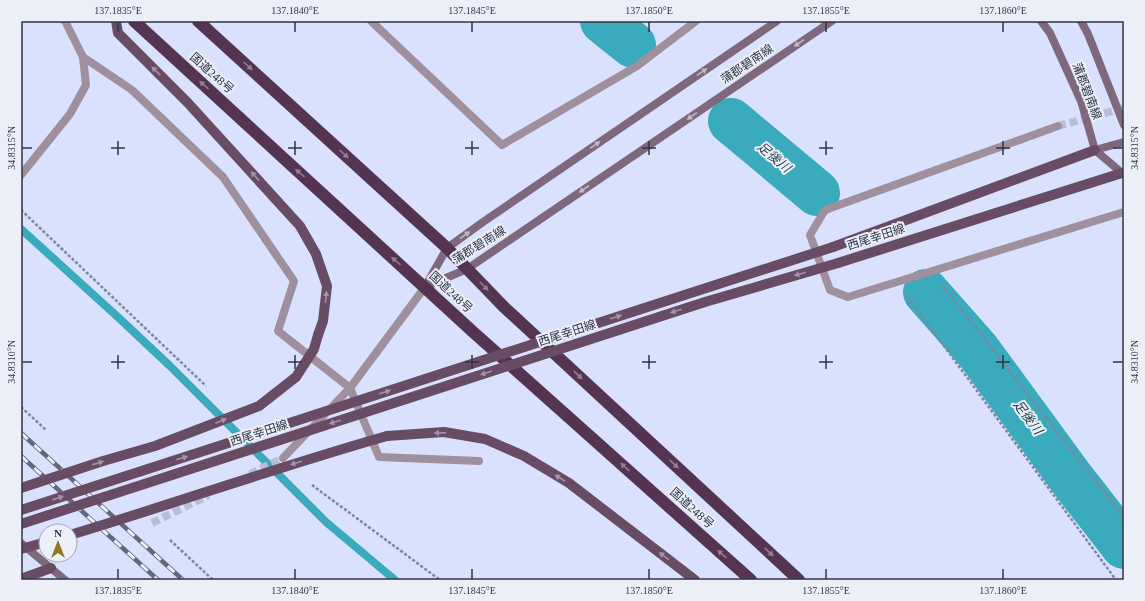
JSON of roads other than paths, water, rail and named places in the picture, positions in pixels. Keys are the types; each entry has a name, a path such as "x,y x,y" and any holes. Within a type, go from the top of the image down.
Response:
{"highway":[{"name":"国道248号","path":"134,21 425,287 751,580"},
{"name":"国道248号","path":"198,21 447,248 503,306 799,580"}],"main road":[{"path":"21,488 103,461 155,446 259,406 296,377 314,349 323,321 326,286 316,254 300,226 188,103 118,33 116,21"},
{"name":"蒲郡碧南線","path":"425,287 447,248 777,21"},
{"name":"蒲郡碧南線","path":"425,287 467,269 832,21"},
{"name":"蒲郡碧南線","path":"1041,21 1050,33 1081,101 1095,150"},
{"name":"蒲郡碧南線","path":"1081,21 1088,34 1124,125"},
{"path":"1095,150 1124,142"},
{"path":"1095,150 1123,170"},
{"name":"西尾幸田線","path":"21,510 833,247 1095,150"},
{"name":"西尾幸田線","path":"21,524 705,302 838,263 1123,170"},
{"path":"78,533 210,492 321,455 387,436 444,432 485,439 524,456 569,483 694,580"},
{"path":"21,543 65,580"},
{"path":"21,549 38,544"},
{"path":"21,579 51,568"}],"street":[{"path":"21,175 70,114 86,85 84,57 65,21"},
{"path":"371,21 502,145 637,66 696,21"},
{"path":"84,57 132,90 223,178 294,281 278,331 350,388 379,457 479,461"},
{"path":"1058,126 825,210 810,235 830,290 848,297 1124,212"},
{"path":"283,458 350,388 425,287"}],"waterway":[{"name":"足後川","path":"603,21 633,45"},
{"name":"足後川","path":"731,121 817,193"},
{"path":"21,229 170,366 326,522 395,580"},
{"name":"足後川","path":"926,292 978,351 1071,478 1124,546"}],"tunnel":[{"path":"1058,126 1124,108"},
{"path":"250,474 283,458"},
{"path":"152,523 209,495"}],"railway":[{"path":"21,433 183,580"},
{"path":"21,456 158,580"}]}
